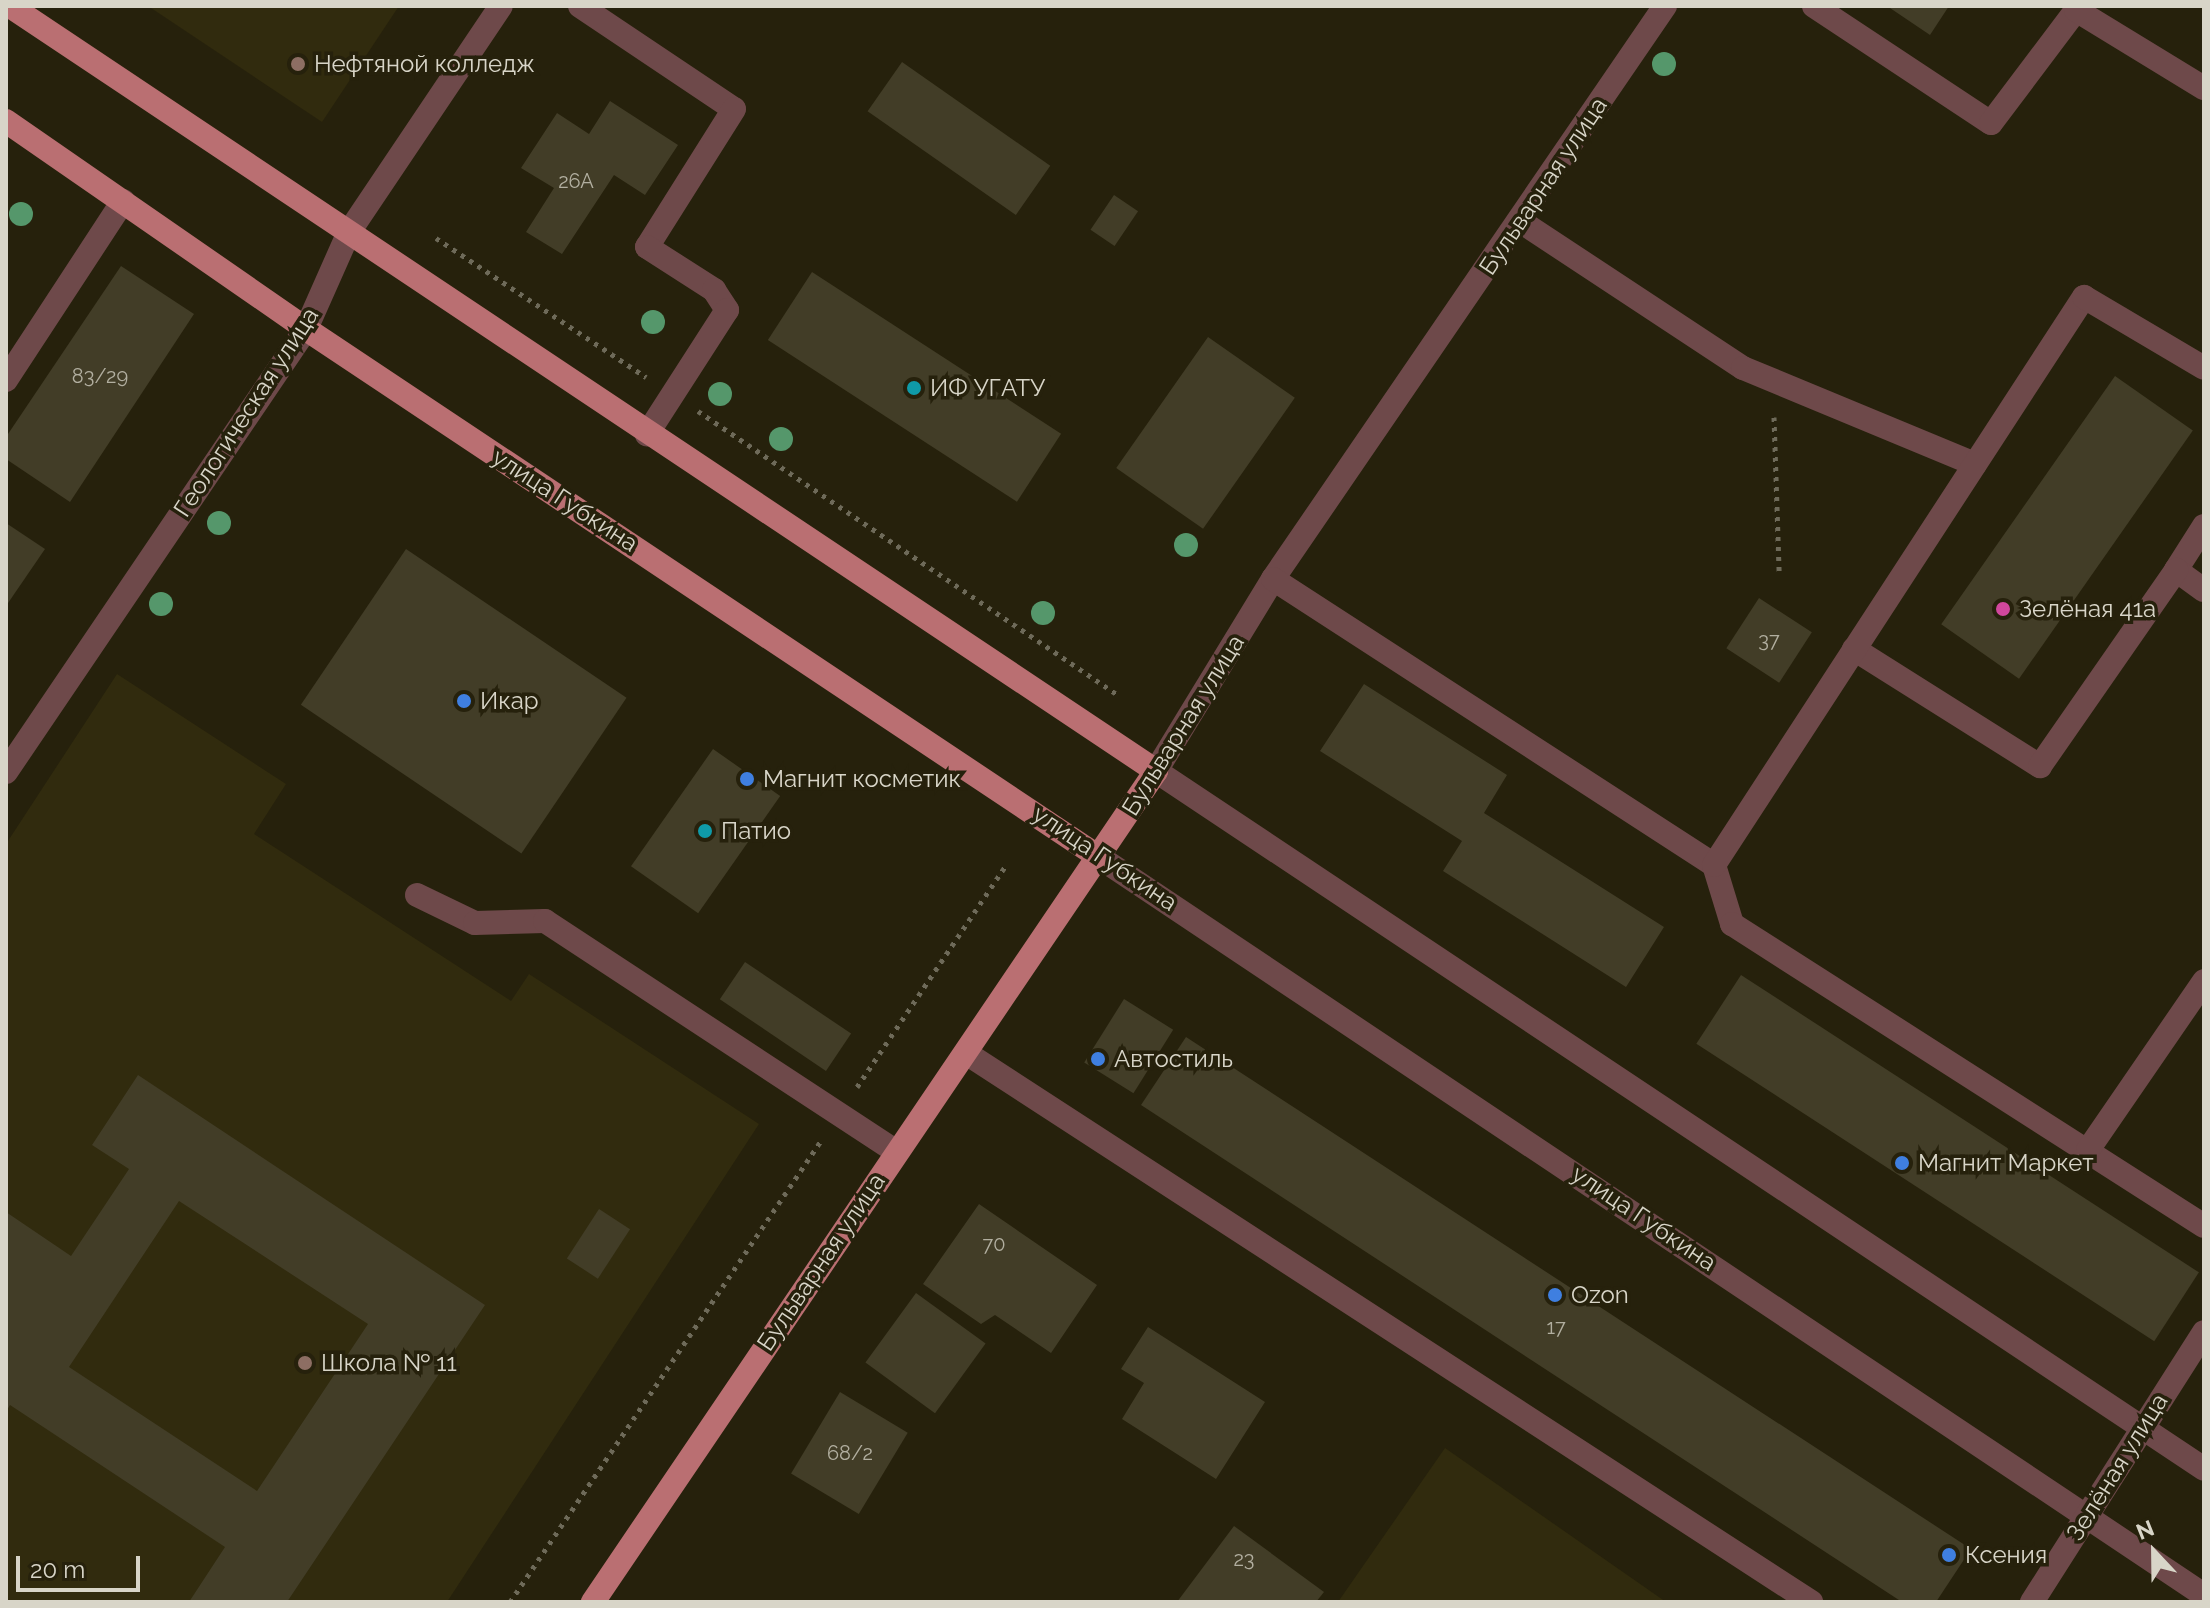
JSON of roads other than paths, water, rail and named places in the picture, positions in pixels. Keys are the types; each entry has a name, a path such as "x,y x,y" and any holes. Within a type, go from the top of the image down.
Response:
{"main road":[{"path":"10,6 1156,771"},
{"name":"улица Губкина","path":"6,121 306,329 1099,857"},
{"name":"Бульварная улица","path":"593,1602 895,1151 966,1053 1156,771"}],"street":[{"name":"Геологическая улица","path":"6,772 306,329 349,232 501,6"},
{"path":"580,6 734,109 647,247 714,290 727,310 647,434"},
{"name":"Бульварная улица","path":"1156,771 1273,579 1665,6"},
{"path":"1814,6 1991,123 2076,10 2204,88"},
{"path":"6,380 123,201"},
{"path":"1520,221 1743,368 1975,464"},
{"path":"1714,865 2084,297 2204,368"},
{"path":"1854,649 2040,766 2204,526"},
{"path":"2176,570 2204,590"},
{"path":"1273,579 1714,865 1732,924 2204,1226"},
{"path":"1156,771 2204,1469"},
{"name":"улица Губкина","path":"1099,857 2088,1513 2204,1595"},
{"path":"417,895 475,923 545,921 895,1151"},
{"path":"2088,1150 2204,981"},
{"path":"966,1053 1811,1602"},
{"name":"Зелёная улица","path":"2032,1602 2204,1332"}],"place":[{"name":"Нефтяной колледж","path":"298,64"},
{"name":"ИФ УГАТУ","path":"914,388"},
{"name":"Зелёная 41а","path":"2003,609"},
{"name":"Икар","path":"464,701"},
{"name":"Магнит косметик","path":"747,779"},
{"name":"Патио","path":"705,831"},
{"name":"Автостиль","path":"1098,1059"},
{"name":"Магнит Маркет","path":"1902,1163"},
{"name":"Ozon","path":"1555,1295"},
{"name":"Школа № 11","path":"305,1363"},
{"name":"Ксения","path":"1949,1555"}]}
